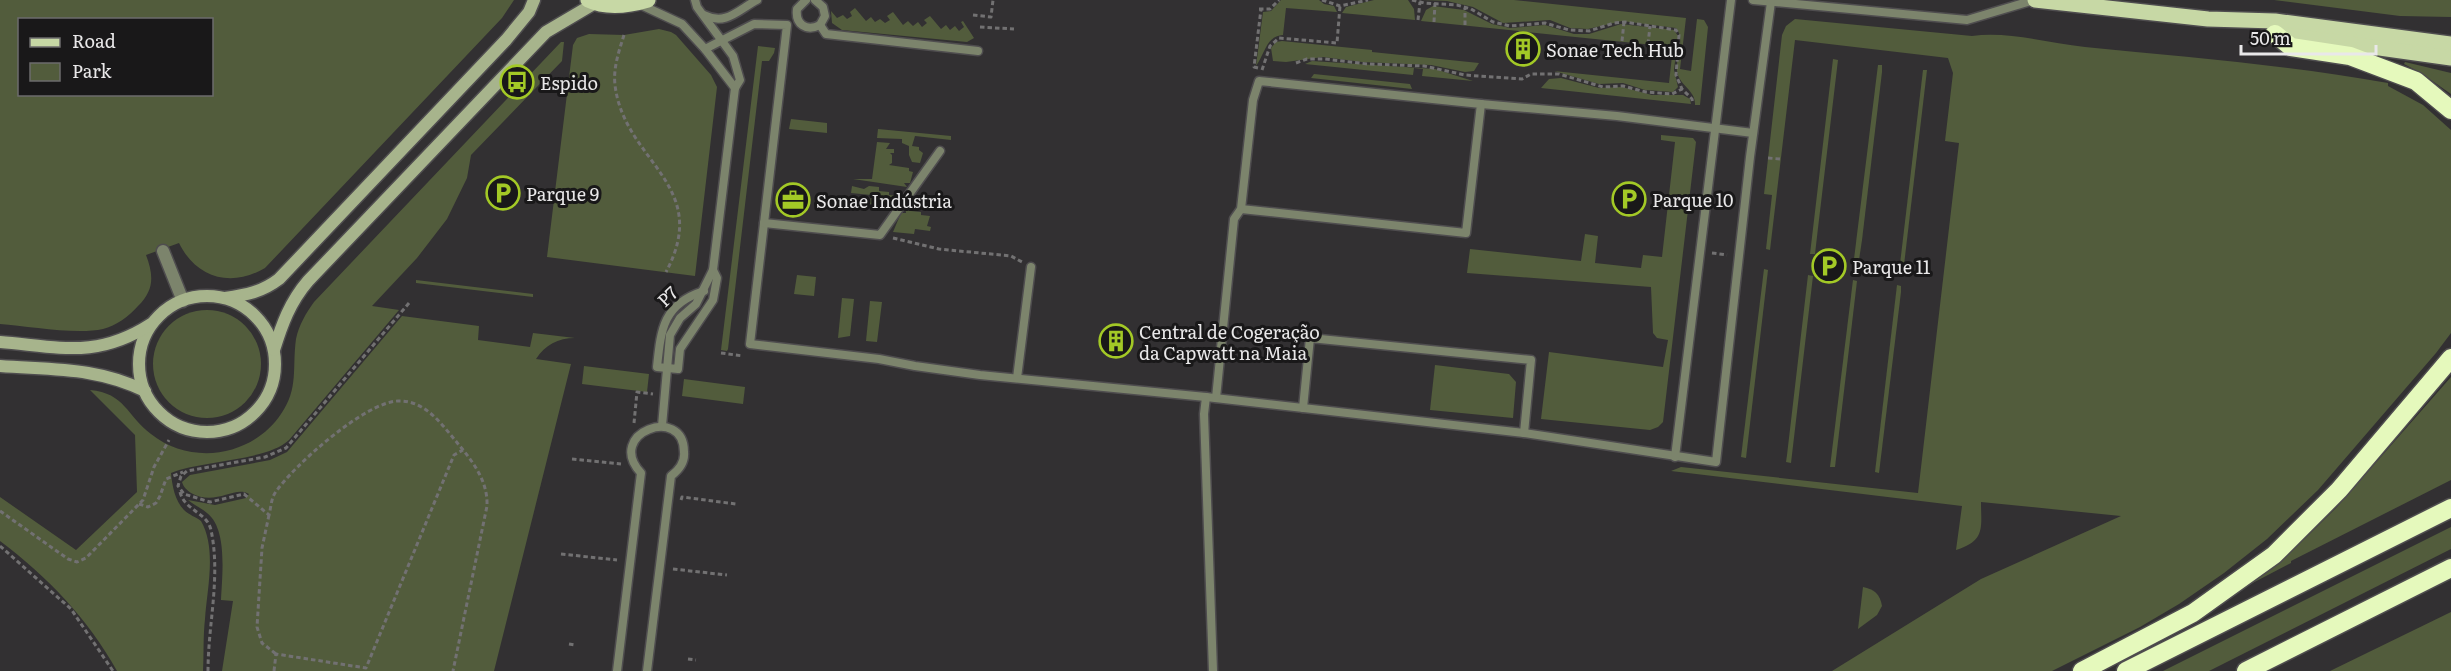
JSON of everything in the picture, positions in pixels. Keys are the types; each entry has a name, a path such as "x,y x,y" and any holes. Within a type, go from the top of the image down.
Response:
{"highway":[{"path":"2276,34 2291,47 2350,56 2416,81 2451,110"},
{"path":"2082,671 2193,613 2274,555 2339,490 2451,358"},
{"path":"2126,671 2451,508"},
{"path":"2246,671 2451,568"}],"main road":[{"path":"225,298 242,305 257,317 267,332 274,350 275,370 266,398 246,420 228,429 198,432 179,426 155,408 145,391 140,355 143,343 155,322 167,309 183,301 203,296 225,298 255,293 268,288 279,279 506,40 529,12 534,0"},
{"path":"2034,0 2096,3 2208,19 2276,34 2451,58"},
{"path":"274,350 283,319 294,299 308,281 546,32 591,2 609,6 642,2"},
{"path":"2208,19 2276,21 2451,44"},
{"path":"0,342 93,348 133,335 155,322"},
{"path":"0,366 92,372 124,380 145,391"}],"street":[{"path":"163,251 183,301"}],"lane":[{"path":"662,426 670,335 680,318 696,304 705,291 713,270 735,88 740,80 737,66 722,40 702,15 695,0"},
{"path":"702,15 714,20 724,19 739,13 757,0"},
{"path":"814,0 820,3 825,12 820,25"},
{"path":"1675,457 1731,0"},
{"path":"1753,0 1967,20 2034,0"},
{"path":"801,1 797,9 798,22 806,28 820,25"},
{"path":"642,2 682,24 735,88"},
{"path":"787,25 750,344 813,350 915,366 1017,378 1524,433 1716,462 1753,133 1771,2"},
{"path":"705,49 754,24 787,25 798,22"},
{"path":"820,25 826,34 978,51"},
{"path":"1216,398 1234,219 1241,208 1253,100 1259,81 1753,133"},
{"path":"1241,208 1466,233 1480,104"},
{"path":"764,223 880,235 940,151"},
{"path":"1017,378 1031,267"},
{"path":"667,368 678,369 680,349 713,300 717,278 713,270"},
{"name":"P7","path":"667,368 657,367 665,320 688,296 705,291"},
{"path":"1303,408 1310,338 1531,360 1524,433"},
{"path":"1206,397 1204,414 1213,671"},
{"path":"617,671 641,473 634,465 632,448 640,434 647,429 662,426 678,434 685,449 682,465 671,476 647,671"}],"path":[{"path":"974,15 991,17 993,0"},
{"path":"1254,67 1260,9 1270,9 1279,0"},
{"path":"1322,0 1340,6 1368,0"},
{"path":"1412,0 1465,8 1494,22 1510,26 1545,23 1569,30 1589,31 1623,22 1671,28 1678,32 1675,68 1682,90 1692,99 1693,104"},
{"path":"1418,20 1420,2"},
{"path":"1434,22 1435,3"},
{"path":"1261,73 1270,46 1279,38 1337,43 1340,6"},
{"path":"1465,8 1465,25"},
{"path":"1622,41 1623,22"},
{"path":"1648,44 1650,26"},
{"path":"980,27 1014,29"},
{"path":"624,35 615,72 615,84 621,108 639,143 673,192 680,211 679,238 673,259 666,272"},
{"path":"1296,63 1325,59 1368,64 1424,66 1476,76 1522,79 1531,74 1558,74 1604,87 1623,86 1646,92 1672,94 1682,90"},
{"path":"1475,82 1476,76"},
{"path":"1768,158 1780,159"},
{"path":"880,235 939,249 1011,256 1031,267"},
{"path":"139,504 148,507 156,503 166,479 171,475 265,457 286,448 403,313 409,303"},
{"path":"721,353 749,356"},
{"path":"453,671 487,506 485,484 463,450 427,410 416,404 398,401 381,405 322,444 274,495 262,548 257,627 262,643 276,654 366,669 454,455 463,450"},
{"path":"0,511 58,554 77,562 95,550 139,504 148,487 154,467 169,440"},
{"path":"572,459 621,464"},
{"path":"187,471 179,481 180,490 187,506 206,519 212,538 215,584 209,629 208,671"},
{"path":"180,490 195,499 210,502 240,494 248,496 269,515"},
{"path":"680,509 682,498 736,504"},
{"path":"0,546 71,609 112,671"},
{"path":"561,554 617,560"},
{"path":"672,580 673,569 727,575"},
{"path":"569,644 575,645"},
{"path":"274,671 276,654"},
{"path":"688,659 696,660"}],"green space":[{"path":"0,0 514,0 502,18 265,268 240,277 216,276 205,272 195,264 179,243 146,255 151,276 150,288 143,300 122,320 113,326 92,331 52,330 0,324"},
{"path":"1281,0 1319,0 1324,4 1334,6 1337,12 1286,8 1283,35 1269,42 1256,66 1263,12 1271,11"},
{"path":"1374,0 1408,0 1414,9 1415,20 1342,13 1346,7"},
{"path":"1422,0 1514,0 1686,18 1680,69 1691,71 1697,19 1704,20 1708,27 1700,105 1695,105 1693,95 1678,76 1680,38 1676,28 1622,21 1588,29 1570,28 1550,20 1503,23 1473,7 1447,1"},
{"path":"2274,0 2451,0 2451,17 2400,16"},
{"path":"1433,6 1464,10 1492,24 1510,28 1545,25 1574,34 1589,34 1621,24 1674,30 1678,36 1674,70 1678,87 1673,92 1645,90 1623,83 1599,84 1554,71 1669,83 1673,47 1421,21 1426,10"},
{"path":"855,8 866,21 871,17 875,22 880,19 885,23 890,20 887,16 893,12 903,25 908,21 913,26 918,22 922,27 927,23 924,20 930,16 941,29 946,25 950,30 955,26 959,31 964,27 961,22 963,21 974,38 967,42 842,30 832,23 831,11 837,18 843,15 847,19 852,16 850,12"},
{"path":"1795,19 1972,36 2014,36 2085,47 2275,66 2388,83 2388,86 2423,105 2451,130 2451,333 2318,490 2267,539 2224,573 2140,627 2052,671 1832,671 1981,579 2121,516 1981,502 1980,532 1973,542 1956,550 1962,506 1671,471 1681,467 1918,493 1959,143 1945,141 1953,73 1948,58 1795,40 1770,250 1766,249 1772,195 1764,194 1782,35 1786,26"},
{"path":"659,29 676,35 711,75 717,87 695,276 547,257 573,45 577,38 589,34 624,35"},
{"path":"561,42 564,42 562,61 471,155 467,178 447,219 417,258 372,306 399,310 289,440 266,452 171,473 178,502 186,512 201,521 209,544 210,569 204,625 203,671 117,671 106,652 66,600 0,541 0,497 76,550 137,492 135,435 90,390 102,392 118,400 151,434 167,444 184,450 202,453 238,448 269,429 287,405 293,386 296,339 303,319 314,302"},
{"path":"1276,42 1479,63 1474,71 1465,72 1431,65 1362,62 1323,57 1286,62 1273,61 1271,48"},
{"path":"758,46 775,48 769,61 762,61 727,351 721,350"},
{"path":"1833,59 1838,60 1815,254 1810,254"},
{"path":"1312,61 1435,69 1473,81 1422,76 1423,69 1414,68 1413,75 1305,64"},
{"path":"2405,62 2451,73 2451,94 2404,64"},
{"path":"1878,65 1882,65 1882,72 1859,260 1854,259"},
{"path":"1923,70 1927,70 1904,265 1900,264"},
{"path":"1314,74 1410,84 1412,89 1311,78"},
{"path":"1561,78 1599,88 1622,87 1652,95 1683,95 1690,99 1691,104 1541,88 1549,79"},
{"path":"791,119 827,123 827,133 789,129"},
{"path":"878,129 951,136 951,140 915,136 912,146 919,147 923,153 920,163 912,162 909,146 902,143 902,139 877,138"},
{"path":"1661,135 1693,138 1696,142 1663,422 1650,430 1541,419 1549,352 1663,367 1668,340 1657,338 1653,333 1651,287 1467,273 1470,249 1581,261 1585,234 1598,236 1595,263 1641,268 1643,255 1662,257 1675,142 1661,140"},
{"path":"877,142 890,143 886,149 894,149 894,153 890,153 892,163 889,165 909,168 909,171 913,172 910,183 904,183 907,187 853,179 872,179"},
{"path":"852,186 864,189 869,186 879,187 879,191 897,196 897,200 892,199 891,205 870,204 871,195 851,193"},
{"path":"905,204 918,208 918,210 911,209 911,211 930,216 927,226 931,227 930,231 915,229 914,234 893,232 901,213 906,213"},
{"path":"1764,269 1768,270 1746,458 1741,457"},
{"path":"797,275 816,277 814,296 794,294"},
{"path":"1808,275 1813,276 1791,463 1786,462"},
{"path":"416,280 533,294 533,297 416,283"},
{"path":"1853,280 1857,281 1835,467 1830,467"},
{"path":"1897,285 1901,286 1901,292 1879,473 1875,472"},
{"path":"842,298 854,299 850,336 838,338"},
{"path":"870,301 882,302 877,342 866,341"},
{"path":"207,310 228,314 245,326 257,343 261,364 257,385 245,402 228,414 207,418 186,414 169,402 157,385 153,364 157,343 169,326 186,314"},
{"path":"402,316 479,326 478,340 530,347 533,333 575,338 552,343 536,359 571,364 494,671 222,671 233,601 221,600 223,566 221,541 214,520 188,500 215,505 246,498 249,494 237,492 216,497 200,497 191,493 182,482 190,475 270,460 287,452"},
{"path":"1435,365 1509,374 1516,382 1513,418 1430,410"},
{"path":"584,366 649,374 647,392 582,384"},
{"path":"2451,377 2451,480 2291,561 2245,587 2287,553 2289,554 2336,508"},
{"path":"684,379 745,387 743,404 682,396"},
{"path":"2451,527 2451,549 2209,671 2163,671"},
{"path":"1863,587 1876,593 1882,606 1877,615 1858,629"},
{"path":"2451,612 2451,671 2330,671"}],"place":[{"name":"Sonae Tech Hub","path":"1523,49"},
{"name":"Espido","path":"517,82"},
{"name":"Parque 9","path":"503,193"},
{"name":"Parque 10","path":"1629,199"},
{"name":"Sonae Indústria","path":"793,200"},
{"name":"Parque 11","path":"1829,266"},
{"name":"Central de Cogeração da Capwatt na Maia","path":"1116,341"}]}
